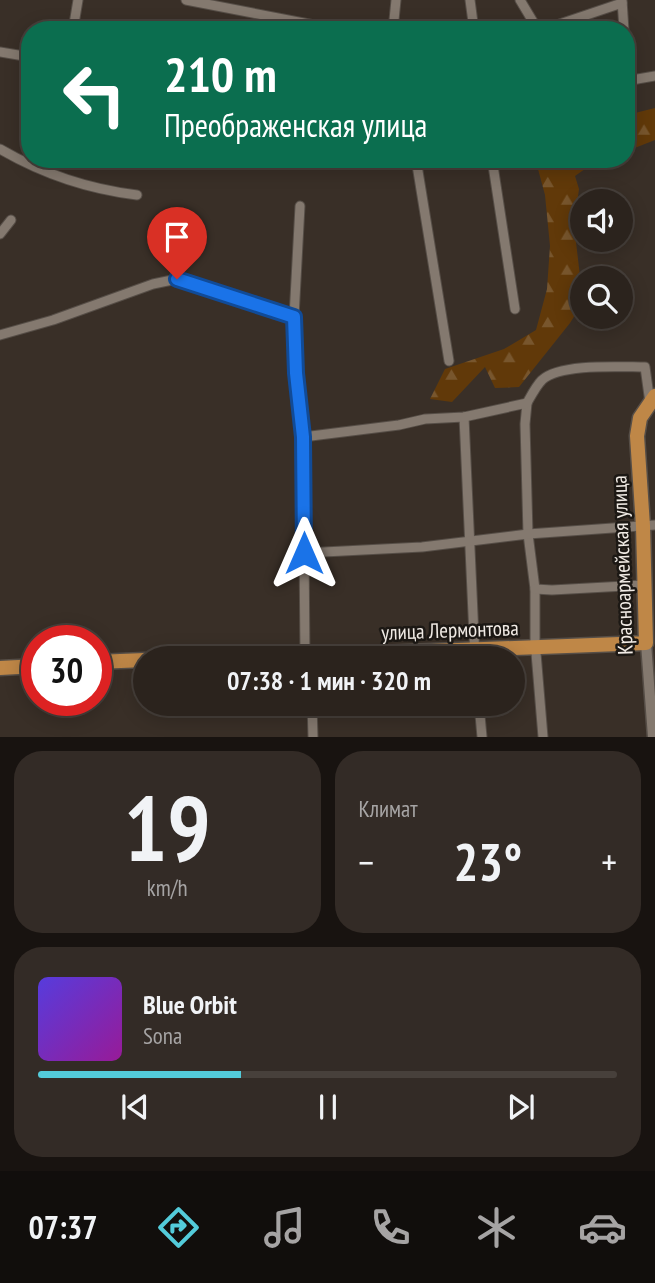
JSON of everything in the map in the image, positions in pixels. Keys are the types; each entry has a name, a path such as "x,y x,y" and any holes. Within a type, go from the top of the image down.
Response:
{"main road":[{"name":"Красноармейская улица","path":"650,641 643,585 649,526 637,436 640,418 653,402"},
{"name":"улица Лермонтова","path":"525,650 650,641"},
{"path":"112,662 133,661"},
{"path":"0,668 21,667"}],"street":[{"path":"75,21 78,0"},
{"path":"186,0 294,21"},
{"path":"394,21 396,0"},
{"path":"470,0 473,21"},
{"path":"520,0 534,21"},
{"path":"566,21 622,2 623,21"},
{"path":"0,52 21,56"},
{"path":"635,79 655,76"},
{"path":"0,149 21,160"},
{"path":"36,168 53,177 98,189 137,195"},
{"path":"417,168 449,361"},
{"path":"493,168 515,309"},
{"path":"300,206 294,317 296,373 303,437 309,646"},
{"path":"0,234 11,220"},
{"path":"0,335 52,320 153,284 177,279 294,317"},
{"path":"543,737 528,534 525,424 527,403 541,381 550,375 597,368 645,367 653,402"},
{"path":"303,437 399,425 425,419 464,417 527,403"},
{"path":"464,417 474,646"},
{"path":"304,553 422,547 528,534 649,526"},
{"path":"534,589 643,585"},
{"name":"Красноармейская улица","path":"650,641 653,737"},
{"path":"312,716 313,737"},
{"path":"480,716 482,737"}],"green space":[{"path":"655,108 655,140 635,148 635,113"},
{"path":"538,168 586,168 575,176 579,189 570,189 570,252 577,252 579,266 570,266 570,323 519,387 495,388 485,367 452,402 430,399 445,369 504,349 536,330 547,289 550,246 545,195"}],"route":[{"path":"177,279 294,317 296,373 303,437 304,553"}]}
